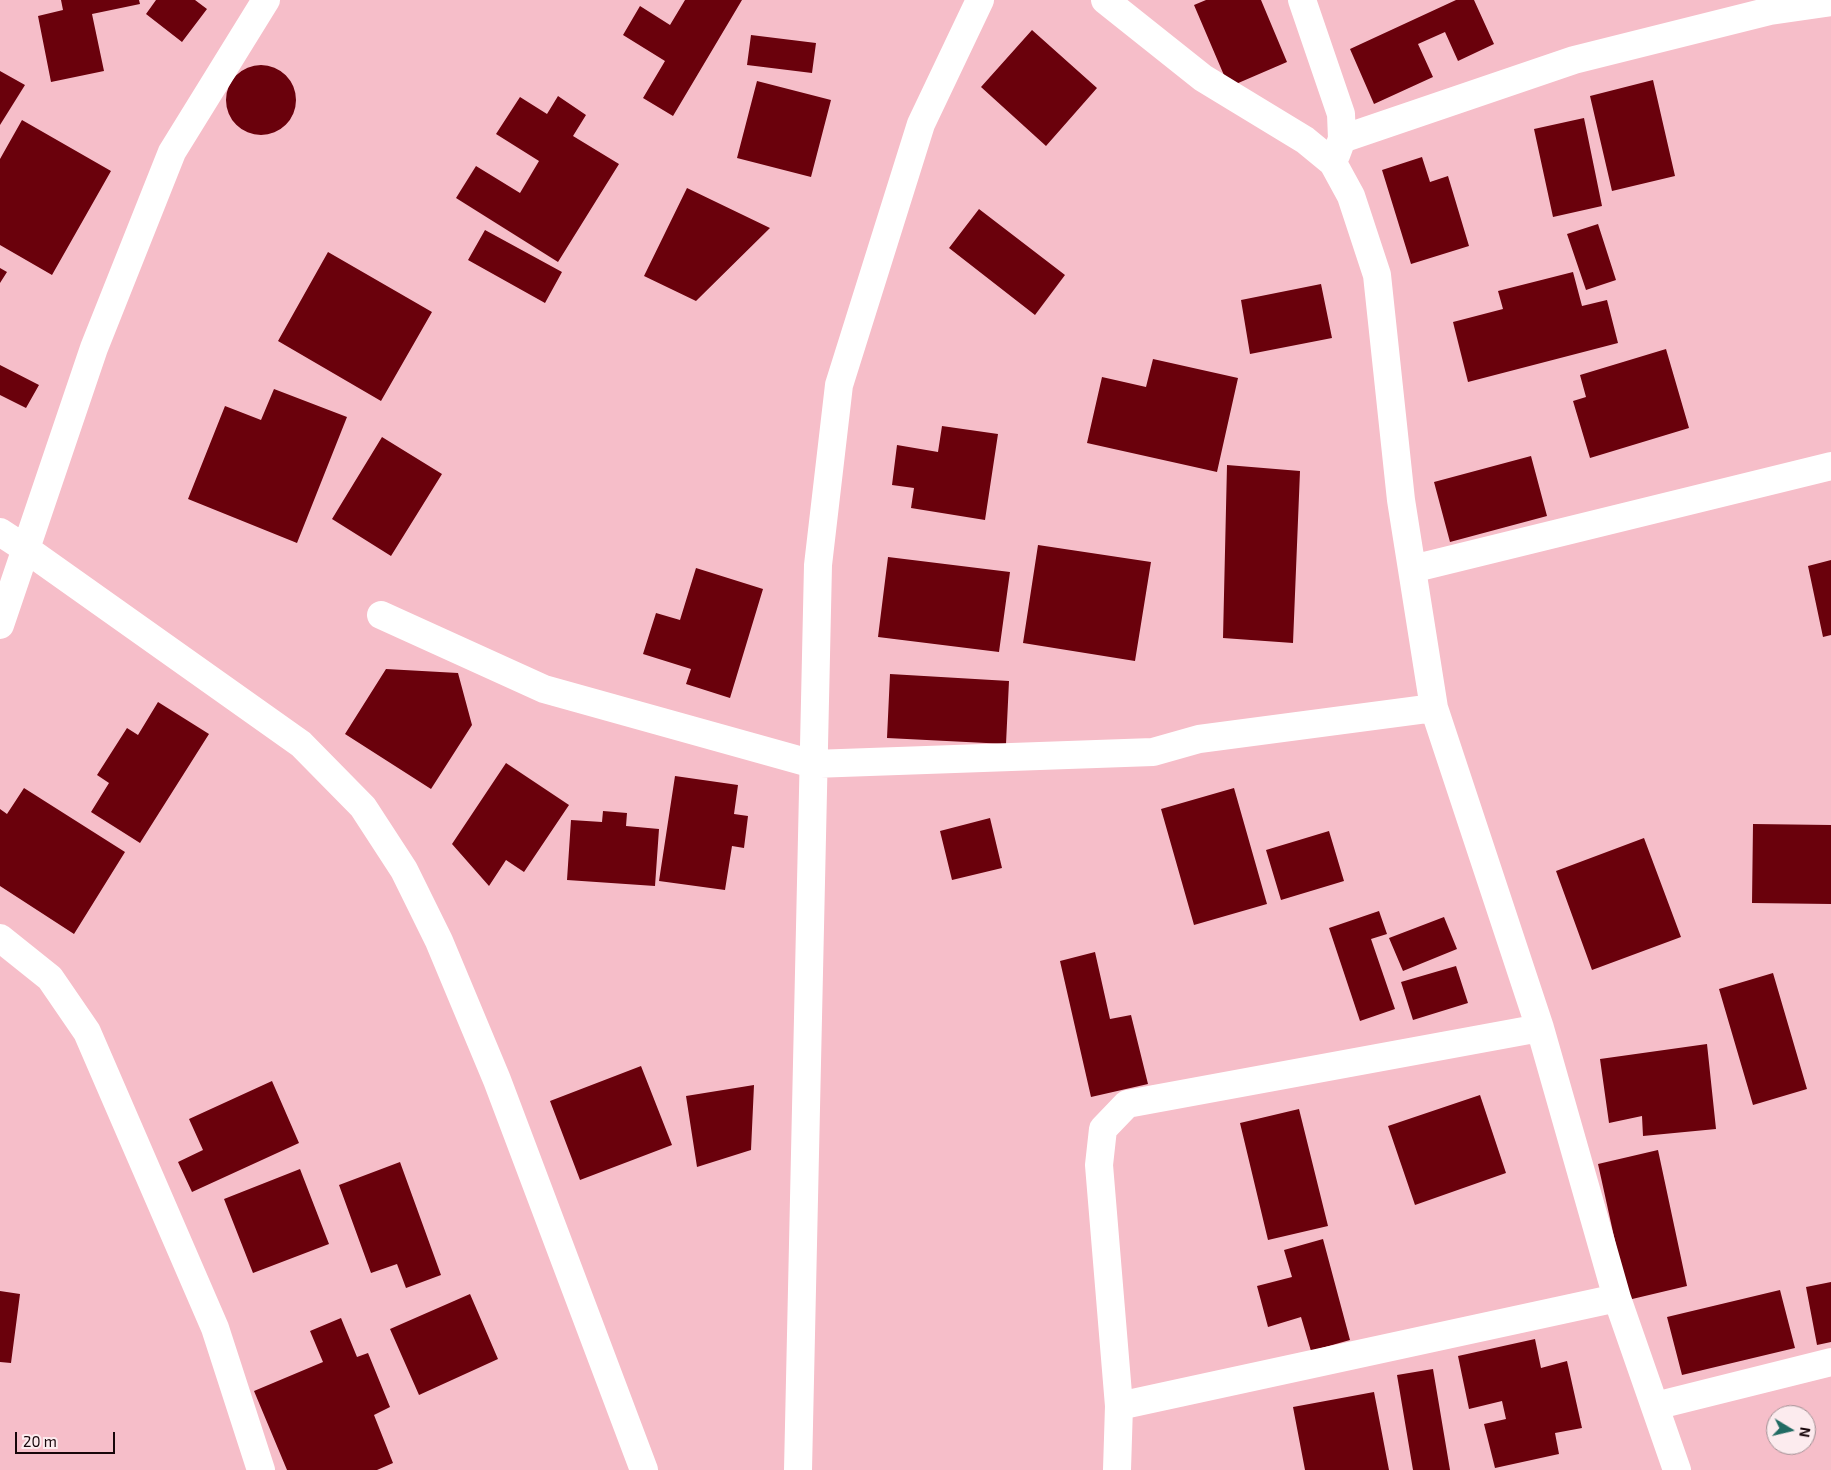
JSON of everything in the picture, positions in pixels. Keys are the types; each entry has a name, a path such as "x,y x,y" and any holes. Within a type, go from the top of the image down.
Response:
{"street":[{"path":"0,625 94,348 172,152 266,0"},
{"path":"798,1470 818,564 839,385 922,124 980,0"},
{"path":"1105,0 1203,78 1306,140 1337,151 1574,60 1770,11 1831,2"},
{"path":"1302,0 1342,114 1337,151 1377,275 1401,500 1434,708 1540,1028 1617,1298 1677,1470"},
{"path":"1412,569 1831,466"},
{"path":"0,532 26,548 301,744 363,807 404,870 439,941 497,1080 644,1470"},
{"path":"381,615 544,689 813,764 1153,752 1199,739 1434,708"},
{"path":"0,938 50,978 87,1032 215,1328 260,1470"},
{"path":"1117,1470 1119,1406 1099,1165 1102,1129 1127,1104 1540,1028"},
{"path":"1119,1406 1617,1298"},
{"path":"1655,1406 1831,1362"}],"building":[{"path":"61,0 139,0 140,4 92,14 104,71 51,82 38,16 63,10"},
{"path":"156,0 195,0 207,9 182,42 146,14"},
{"path":"685,0 742,0 673,116 643,98 665,61 623,35 640,6 670,25"},
{"path":"1206,0 1261,0 1287,62 1229,87 1194,5"},
{"path":"1456,0 1474,0 1494,44 1458,61 1445,32 1418,44 1433,77 1374,104 1350,49"},
{"path":"1032,30 1097,88 1046,146 981,87"},
{"path":"751,35 816,43 812,73 747,65"},
{"path":"268,65 281,71 290,80 294,86 296,100 294,114 286,125 275,133 254,135 247,133 236,125 228,114 226,93 228,86 236,75 247,67"},
{"path":"0,71 25,85 0,125"},
{"path":"1653,80 1675,176 1612,191 1590,96"},
{"path":"757,81 831,100 811,177 737,158"},
{"path":"558,96 586,115 573,136 619,164 558,262 456,198 476,166 520,193 539,161 496,134 520,97 547,114"},
{"path":"1584,118 1602,206 1553,217 1534,129"},
{"path":"22,120 111,171 52,275 0,245 0,159"},
{"path":"1422,157 1430,182 1448,176 1469,246 1411,264 1382,170"},
{"path":"687,188 770,228 696,301 644,276"},
{"path":"979,209 1065,275 1035,315 949,248"},
{"path":"1598,224 1616,280 1586,290 1567,234"},
{"path":"485,230 562,272 545,303 468,260"},
{"path":"328,252 432,312 381,401 278,341"},
{"path":"0,268 7,272 0,283"},
{"path":"1573,272 1582,306 1607,300 1618,343 1468,382 1453,322 1503,309 1498,291"},
{"path":"1321,284 1332,338 1250,354 1241,300"},
{"path":"1666,349 1689,428 1590,458 1573,401 1586,397 1580,375"},
{"path":"1153,359 1238,378 1217,472 1087,443 1102,377 1146,387"},
{"path":"0,365 39,385 26,408 0,395"},
{"path":"274,389 347,417 297,543 188,499 225,406 261,420"},
{"path":"942,426 998,434 985,520 911,508 914,488 892,485 897,445 938,452"},
{"path":"382,437 442,474 391,556 332,519"},
{"path":"1531,456 1547,516 1450,542 1434,482"},
{"path":"1227,465 1300,471 1293,643 1223,638"},
{"path":"1038,545 1151,562 1135,661 1023,643"},
{"path":"888,557 1010,572 999,652 878,637"},
{"path":"1831,560 1831,635 1823,637 1808,566"},
{"path":"696,568 763,589 730,698 686,684 691,669 643,654 656,613 680,620"},
{"path":"386,669 458,673 472,725 431,789 345,734"},
{"path":"890,674 1009,681 1006,744 887,738"},
{"path":"158,702 209,734 140,843 91,812 109,783 97,775 127,728 138,735"},
{"path":"506,763 569,805 524,872 506,860 489,886 452,844"},
{"path":"675,776 738,785 734,814 748,816 744,848 732,846 725,890 659,881"},
{"path":"24,788 125,852 74,934 0,886 0,809 7,814"},
{"path":"1234,788 1267,904 1194,925 1161,809"},
{"path":"603,811 627,813 626,826 659,829 655,886 567,880 571,820 602,822"},
{"path":"990,818 1002,868 952,880 940,831"},
{"path":"1753,824 1831,825 1831,904 1752,903"},
{"path":"1329,831 1344,881 1281,900 1266,850"},
{"path":"1644,838 1681,937 1592,970 1556,871"},
{"path":"1379,911 1387,934 1371,939 1395,1009 1360,1021 1329,928"},
{"path":"1444,917 1457,949 1403,971 1389,938"},
{"path":"1095,952 1110,1019 1131,1015 1148,1084 1091,1097 1060,961"},
{"path":"1456,966 1468,1003 1413,1020 1401,982"},
{"path":"1773,973 1807,1089 1753,1105 1719,989"},
{"path":"1707,1044 1716,1129 1643,1136 1642,1116 1609,1123 1600,1059"},
{"path":"641,1066 672,1145 580,1180 550,1101"},
{"path":"272,1081 299,1143 192,1192 178,1162 203,1150 189,1119"},
{"path":"754,1085 751,1150 697,1167 686,1096"},
{"path":"1480,1095 1506,1173 1415,1205 1388,1126"},
{"path":"1299,1109 1328,1226 1268,1240 1240,1123"},
{"path":"1658,1150 1687,1286 1628,1300 1598,1164"},
{"path":"400,1162 441,1275 406,1288 397,1264 371,1273 339,1185"},
{"path":"300,1169 329,1244 253,1273 224,1199"},
{"path":"1323,1239 1350,1340 1311,1351 1301,1317 1268,1327 1257,1286 1292,1277 1284,1250"},
{"path":"1831,1282 1831,1342 1817,1345 1806,1287"},
{"path":"1780,1290 1795,1348 1682,1375 1667,1317"},
{"path":"0,1291 20,1294 11,1363 0,1362"},
{"path":"470,1294 498,1359 419,1395 390,1329"},
{"path":"341,1318 357,1357 368,1353 390,1407 374,1415 393,1463 377,1470 287,1470 254,1391 323,1362 310,1331"},
{"path":"1535,1339 1541,1368 1567,1361 1582,1428 1555,1433 1559,1454 1495,1468 1484,1424 1506,1419 1502,1401 1469,1409 1458,1356"},
{"path":"1433,1369 1450,1470 1413,1470 1397,1375"},
{"path":"1374,1392 1389,1470 1305,1470 1293,1407"}]}
